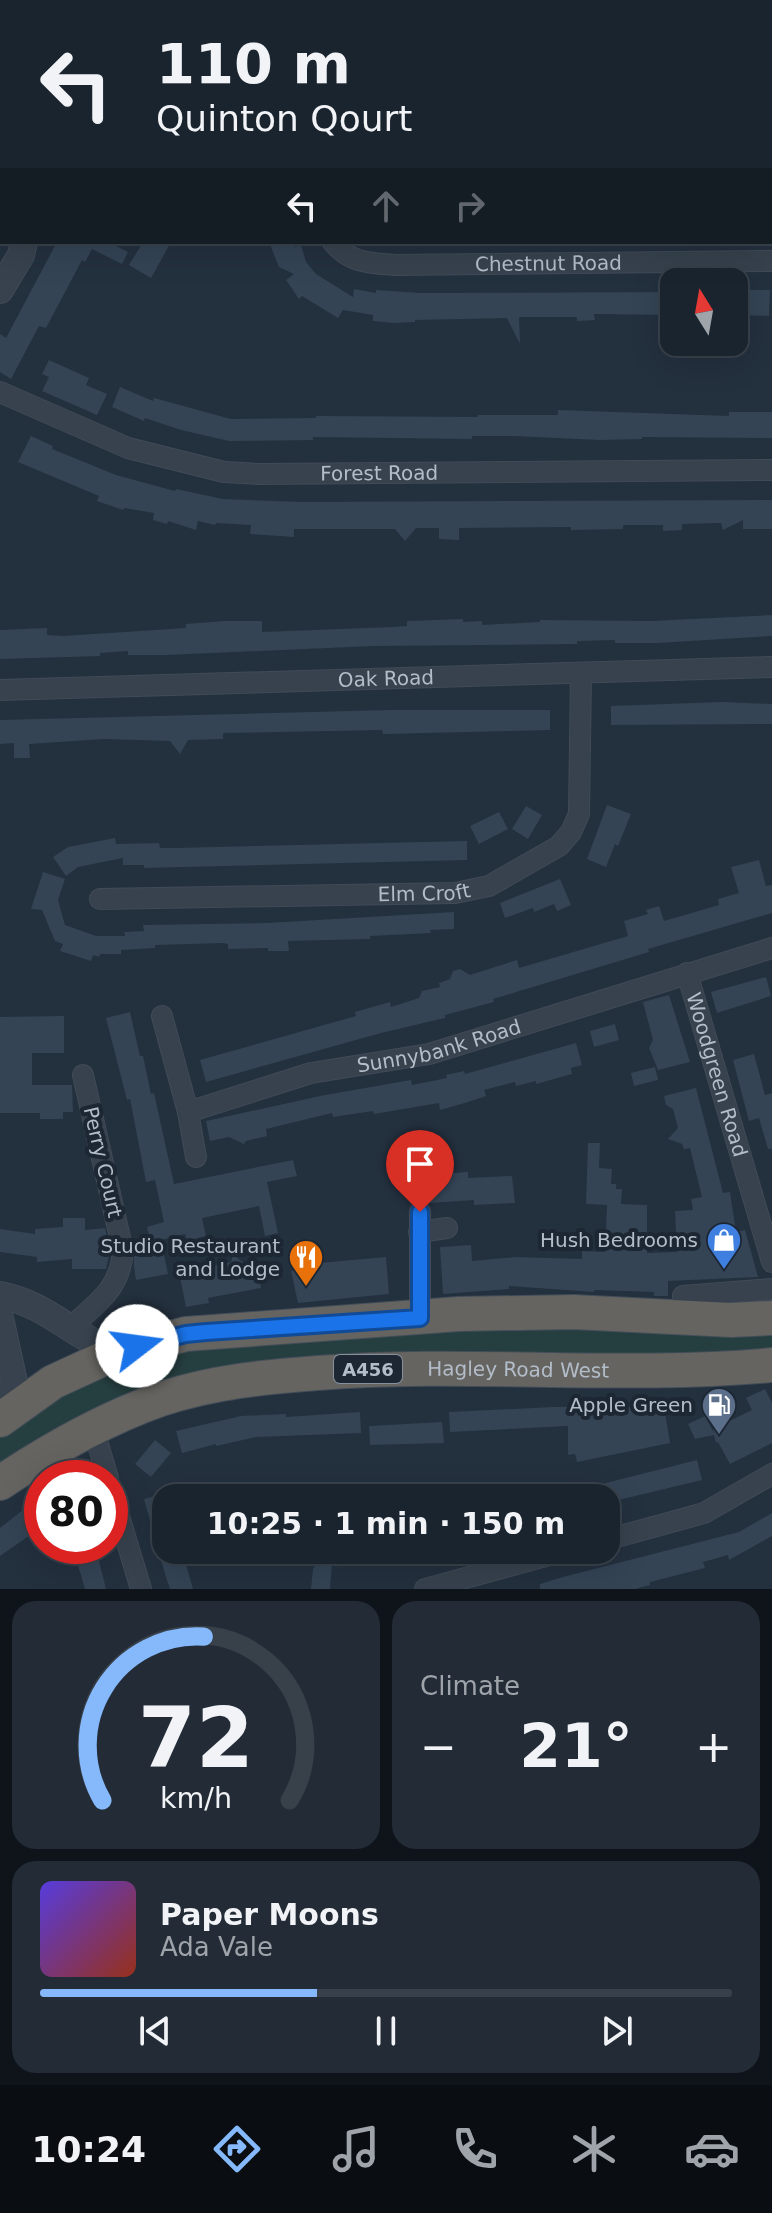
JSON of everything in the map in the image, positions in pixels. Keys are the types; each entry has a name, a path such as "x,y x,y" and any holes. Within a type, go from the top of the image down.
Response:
{"highway":[{"path":"0,1420 53,1382 118,1352 186,1334 459,1314 573,1312 682,1318 772,1318"},
{"name":"Hagley Road West","path":"0,1483 93,1428 163,1399 221,1383 253,1378 413,1368 677,1370 772,1365"}],"street":[{"path":"0,290 21,255 24,244"},
{"name":"Chestnut Road","path":"335,244 343,254 359,262 395,265 772,261"},
{"name":"Forest Road","path":"0,392 128,448 224,472 772,470"},
{"name":"Oak Road","path":"0,690 772,667"},
{"name":"Elm Croft","path":"100,899 455,893 489,886 559,846 571,832 579,814 581,673"},
{"name":"Woodgreen Road","path":"772,948 687,973 772,1262"},
{"name":"Sunnybank Road","path":"188,1112 311,1073 429,1054 687,973"},
{"path":"162,1016 188,1112 196,1157"},
{"name":"Perry Court","path":"72,1326 113,1288 122,1269 123,1251 83,1075"},
{"path":"420,1318 419,1222 447,1228"},
{"path":"682,1318 683,1296 772,1289"},
{"path":"0,1295 19,1299 72,1326 99,1346 118,1352"},
{"path":"0,1318 14,1382 10,1400 0,1413"},
{"path":"93,1428 103,1460"},
{"path":"620,1536 704,1513 772,1474"},
{"path":"128,1546 141,1589"},
{"path":"425,1589 517,1564"}],"green space":[{"path":"526,1325 772,1330 772,1351 285,1362 0,1471 0,1435 88,1379 209,1342"}],"building":[{"path":"56,244 112,244 128,252 122,264 92,249 85,262 82,260 46,328 39,326 11,379 0,372 0,334 6,338"},
{"path":"142,244 170,244 151,278 129,265"},
{"path":"270,244 301,245 306,262 316,274 353,297 354,289 376,293 376,290 420,293 660,292 660,315 594,314 595,320 577,321 577,317 519,317 520,344 507,318 393,323 373,321 373,315 343,310 338,318 302,296 299,299 286,280 294,274 279,267"},
{"path":"748,290 770,290 769,316 748,315"},
{"path":"49,360 89,378 86,385 107,394 97,415 42,391 49,377 42,374"},
{"path":"120,387 153,401 154,398 231,419 558,415 558,410 729,416 729,412 772,412 772,438 642,437 600,440 472,436 472,439 313,437 313,440 229,441 145,418 144,421 112,407"},
{"path":"31,436 53,446 52,449 116,475 175,491 223,499 300,502 772,500 772,529 743,529 743,520 723,530 721,523 682,524 682,530 663,531 663,525 571,530 571,527 459,528 459,540 439,539 439,528 416,528 405,541 395,529 294,529 294,537 250,534 251,525 215,525 198,521 196,530 168,521 167,524 153,520 154,513 123,510 97,501 99,496 18,462"},
{"path":"772,615 772,636 657,643 615,643 615,640 577,641 577,644 373,646 166,655 128,655 128,651 100,653 100,656 0,659 0,630 47,628 47,635 63,636 186,628 186,624 225,621 262,621 262,632 393,627 407,626 407,621 463,619 463,622 482,621 482,625 540,620 651,621"},
{"path":"722,702 772,704 772,724 611,725 611,706"},
{"path":"389,710 550,710 550,730 383,734 382,730 223,733 223,739 188,740 180,754 170,741 104,739 29,744 30,758 14,758 14,743 0,744 0,720"},
{"path":"607,805 631,814 606,867 587,859"},
{"path":"526,806 542,815 528,839 512,829"},
{"path":"499,812 508,829 479,844 470,826"},
{"path":"115,838 116,844 159,843 160,848 467,841 467,860 144,868 144,865 123,865 123,858 78,867 66,876 53,857 68,847"},
{"path":"759,860 766,886 772,885 772,913 648,949 649,952 493,999 494,1002 445,1015 445,1018 206,1082 200,1060 356,1016 355,1012 390,1002 391,1007 419,998 422,991 440,987 439,983 450,979 453,971 460,969 470,975 517,960 519,968 628,936 624,921 648,914 646,910 659,906 664,921 719,905 718,899 739,893 731,867"},
{"path":"43,872 65,879 58,900 65,925 96,936 125,936 124,932 144,931 143,925 267,923 454,912 454,929 370,936 370,939 288,941 289,951 228,949 228,944 223,943 155,945 155,948 121,950 121,954 93,955 91,961 60,951 63,944 55,941 42,910 31,909"},
{"path":"560,879 571,905 557,911 554,904 534,912 533,908 505,918 500,903"},
{"path":"766,977 771,996 717,1013 711,992"},
{"path":"669,995 690,1062 658,1070 649,1048 653,1040 643,1002"},
{"path":"130,1012 151,1094 154,1093 174,1184 293,1160 297,1176 267,1182 278,1233 265,1236 259,1206 202,1218 206,1236 187,1241 185,1234 161,1240 168,1274 136,1280 134,1243 150,1240 147,1227 164,1222 155,1180 146,1182 130,1099 127,1100 106,1018"},
{"path":"64,1016 64,1053 32,1053 32,1085 72,1085 73,1112 63,1112 63,1119 40,1119 40,1113 0,1113 0,1017"},
{"path":"615,1024 619,1040 594,1047 590,1031"},
{"path":"576,1043 582,1065 571,1068 572,1074 536,1084 536,1081 516,1086 515,1082 484,1090 486,1096 440,1110 439,1103 374,1114 373,1111 333,1117 332,1113 266,1129 267,1136 244,1144 229,1137 210,1141 206,1121 325,1095 411,1080 412,1085 447,1078 446,1075 464,1071 465,1074"},
{"path":"754,1054 765,1095 772,1093 772,1149 768,1149 759,1118 749,1121 733,1060"},
{"path":"655,1067 658,1080 634,1086 631,1073"},
{"path":"696,1088 723,1193 730,1192 736,1232 745,1230 758,1277 668,1281 668,1296 654,1296 654,1292 594,1292 509,1286 509,1289 443,1294 440,1247 471,1245 472,1261 516,1257 582,1259 582,1251 605,1252 607,1205 586,1204 588,1143 600,1143 599,1168 612,1169 611,1184 616,1184 616,1189 622,1189 621,1204 647,1205 647,1253 677,1252 675,1211 693,1210 691,1199 702,1197 690,1148 684,1149 682,1144 668,1139 678,1128 673,1109 666,1105 664,1096"},
{"path":"468,1172 468,1178 512,1176 515,1203 474,1205 474,1200 429,1203 419,1199 410,1204 408,1176"},
{"path":"63,1218 85,1218 85,1230 105,1228 110,1251 106,1269 72,1269 72,1259 37,1262 37,1257 0,1252 0,1229 35,1234 35,1229 63,1227"},
{"path":"233,1255 247,1265 256,1264 261,1288 208,1298 209,1303 186,1307 180,1277 210,1272 209,1267 231,1262"},
{"path":"386,1257 389,1294 298,1303 291,1271 319,1263"},
{"path":"765,1389 772,1403 772,1443 730,1464 714,1435 695,1439 688,1424 705,1416 714,1433 713,1429 752,1410 746,1398"},
{"path":"664,1406 670,1443 577,1462 575,1454 568,1455 568,1426 450,1432 449,1412"},
{"path":"360,1412 361,1433 256,1437 182,1453 176,1431 241,1416 286,1414 286,1417"},
{"path":"442,1422 444,1443 370,1445 369,1426"},
{"path":"155,1440 171,1453 151,1477 135,1464"},
{"path":"697,1460 702,1480 620,1500 620,1484 602,1484"},
{"path":"152,1497 152,1528 144,1499"},
{"path":"24,1509 24,1539 0,1556 0,1528"},
{"path":"772,1513 772,1536 729,1560 728,1555 703,1562 705,1568 635,1589 540,1589 540,1584 563,1577 739,1532"},
{"path":"78,1564 100,1564 106,1589 85,1589"},
{"path":"162,1564 186,1564 193,1589 170,1589"},
{"path":"316,1564 332,1564 330,1589 311,1589"}],"place":[{"name":"Hush Bedrooms","path":"724,1271"},
{"name":"Studio Restaurant and Lodge","path":"306,1288"},
{"name":"Apple Green","path":"719,1436"}],"route":[{"path":"137,1346 206,1332 420,1318 420,1212"}]}
